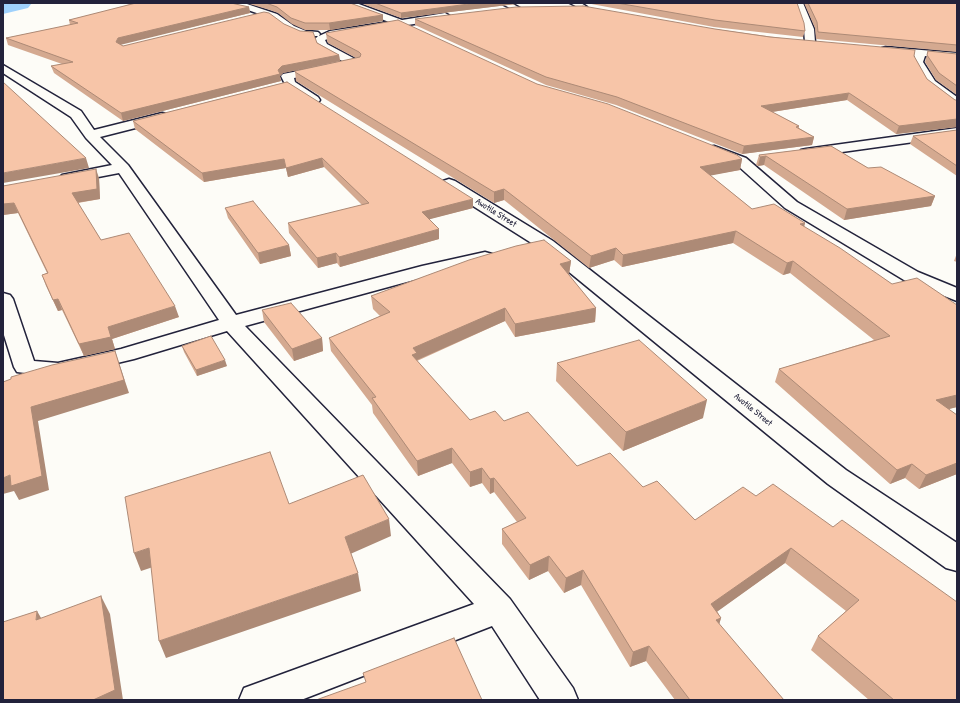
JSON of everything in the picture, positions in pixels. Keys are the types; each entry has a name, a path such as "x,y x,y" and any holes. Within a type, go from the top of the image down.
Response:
{"street":[{"path":"227,3 274,16 288,27 304,34 330,34 401,22 462,14"},
{"path":"348,3 401,22 422,33"},
{"path":"799,3 809,29 803,41 826,44"},
{"path":"558,8 585,7"},
{"path":"244,18 266,13"},
{"path":"324,106 290,84 286,76 355,63 323,46 320,38 330,34"},
{"path":"874,48 957,56"},
{"path":"921,53 918,62 930,83 957,103"},
{"path":"3,68 76,114 91,135 123,168 231,323 499,609 560,700"},
{"path":"274,88 290,84"},
{"path":"91,135 175,113"},
{"path":"795,154 957,132"},
{"path":"699,143 742,161 791,205 911,276 957,295"},
{"path":"742,161 757,159"},
{"path":"56,180 123,168"},
{"name":"Awotile Street","path":"438,177 546,245 837,477 957,559"},
{"path":"523,250 546,245"},
{"path":"3,299 25,367 58,370 126,354 231,323 422,272 500,255"},
{"path":"257,700 499,609"}],"building":[{"path":"136,3 231,3 249,7 118,38 116,42 123,46 264,12 269,13 284,24 300,31 313,32 317,43 339,55 282,66 278,70 280,74 121,113 51,66 73,62 6,38 78,23 69,20"},
{"path":"266,3 350,3 383,15 329,23 305,23 291,18 277,7"},
{"path":"375,3 476,3 401,13"},
{"path":"617,3 797,3 804,23 805,31 715,20"},
{"path":"808,3 957,3 957,45 818,32 817,22"},
{"path":"583,6 770,37 915,50 914,56 927,79 957,100 957,119 899,126 849,93 761,106 799,126 796,127 814,137 744,146 617,97 546,77 415,19 516,7"},
{"path":"398,20 537,84 608,104 737,155 742,159 700,167 752,209 774,204 805,223 800,224 840,248 892,284 917,278 957,305 957,395 936,400 957,415 957,463 926,475 912,464 897,470 779,369 890,336 793,261 787,263 736,231 623,255 616,248 591,256 504,189 494,192 295,72 360,57 361,54 359,52 327,35 326,33"},
{"path":"928,51 957,54 957,86 939,73 927,55"},
{"path":"3,82 86,158 3,173"},
{"path":"287,82 473,199 422,212 439,229 339,257 336,253 317,258 288,223 369,203 322,158 286,168 284,159 202,173 133,121"},
{"path":"957,130 957,166 913,136"},
{"path":"831,146 868,168 881,167 935,196 847,209 766,156 760,157 759,155"},
{"path":"96,169 97,189 72,193 101,240 129,233 175,306 108,327 111,337 79,344 58,299 53,300 42,275 48,273 14,203 3,204 3,186"},
{"path":"253,201 289,245 258,253 225,208"},
{"path":"544,240 571,261 560,264 596,308 515,324 505,308 413,348 417,353 412,355 470,420 495,411 504,421 528,412 577,466 610,453 643,487 657,481 695,520 743,487 756,496 773,484 833,527 842,520 957,602 957,700 894,700 818,636 859,600 791,548 711,604 721,618 716,620 784,700 690,700 649,646 633,652 583,570 566,578 549,556 530,565 502,529 526,518 494,478 490,479 482,468 470,472 452,448 417,461 372,398 376,397 329,338 390,312 371,296 469,260 516,246"},
{"path":"291,303 322,338 292,349 262,310"},
{"path":"211,336 225,360 196,370 182,346"},
{"path":"639,340 707,400 626,432 557,363"},
{"path":"115,351 124,380 31,407 42,476 11,486 10,475 3,478 3,382 11,379 11,377 52,365"},
{"path":"270,452 289,504 363,475 389,519 345,537 358,573 159,641 149,548 134,553 125,497"},
{"path":"101,596 115,690 93,700 3,700 3,622 37,611 36,620"},
{"path":"454,638 482,700 316,700 366,682 363,673"}],"waterway":[{"path":"3,7 20,3"}]}
